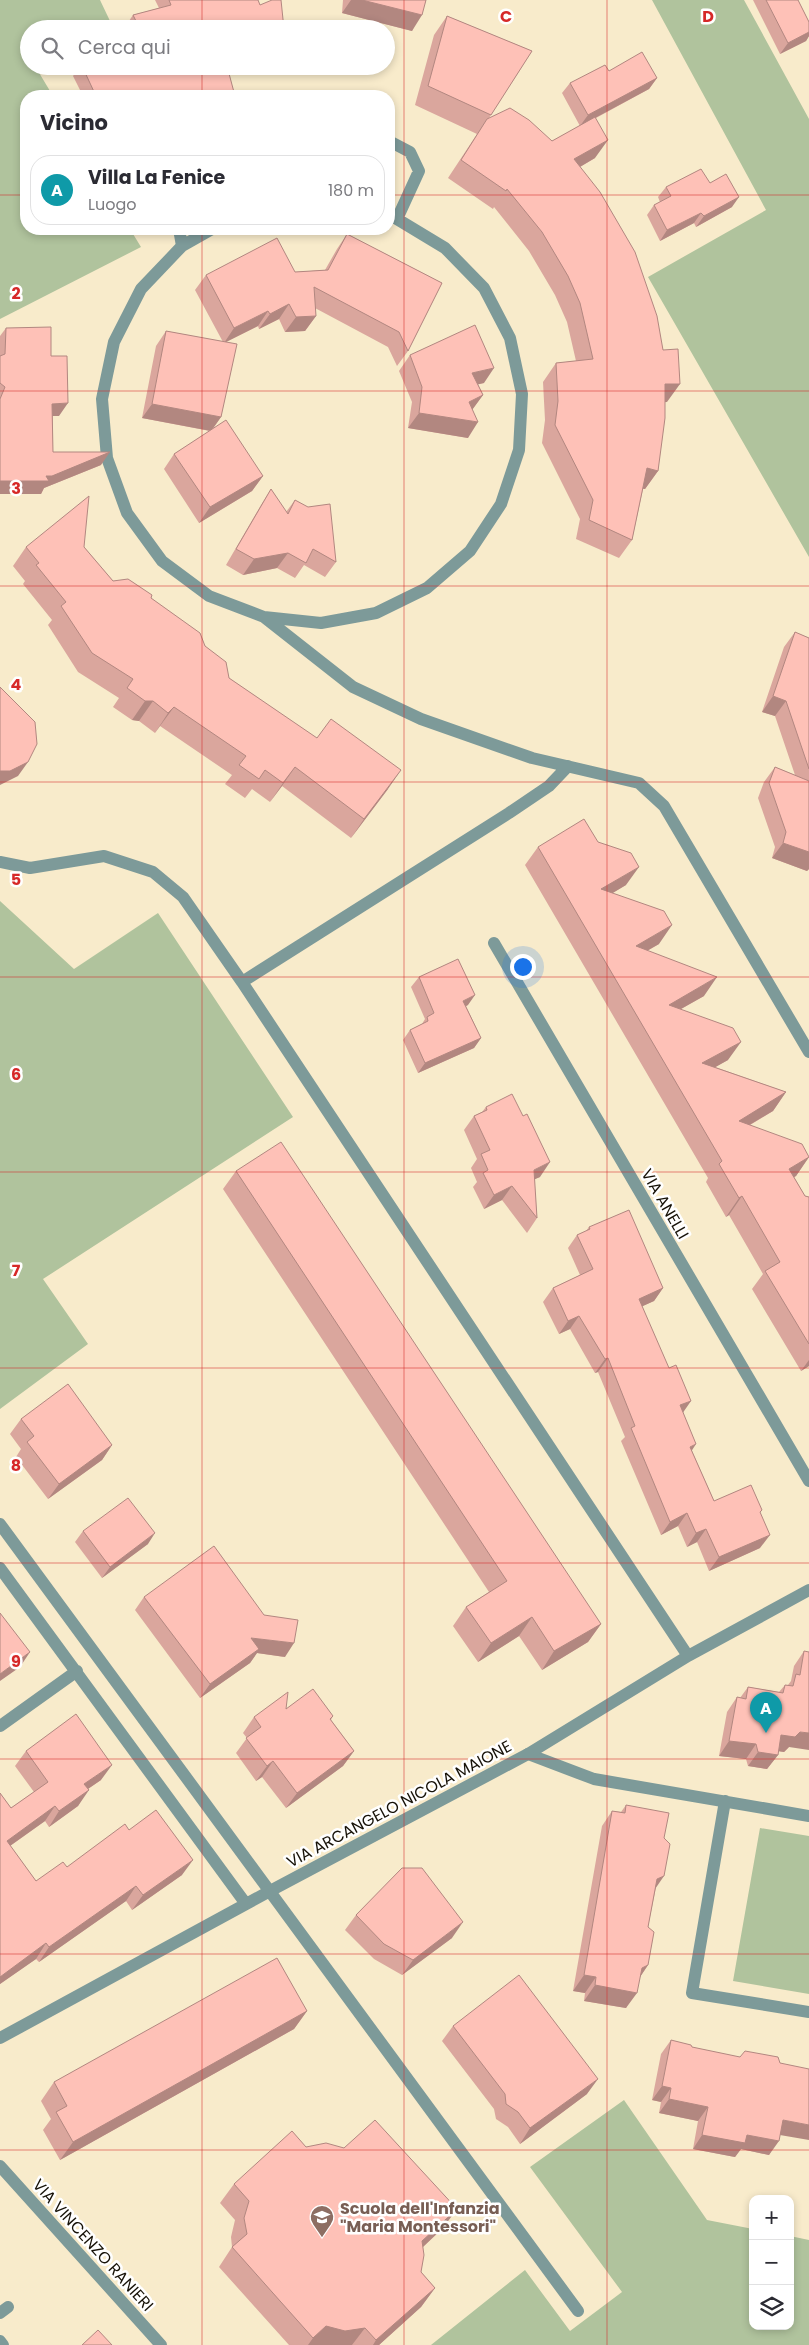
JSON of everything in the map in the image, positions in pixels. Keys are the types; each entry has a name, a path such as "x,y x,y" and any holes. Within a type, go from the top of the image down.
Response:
{"street":[{"path":"395,144 410,152 419,171 395,214"},
{"path":"201,235 182,246 141,289 114,342 102,399 106,458 127,514 162,561 209,596 264,617 321,623 376,613 427,588 470,551 501,504 519,450 522,394 520,384 510,338 484,288 445,248 395,219"},
{"path":"180,235 182,246"},
{"path":"264,617 353,687 421,719 532,758 640,783 664,806 809,1052"},
{"path":"242,982 509,813 549,786 568,766"},
{"path":"0,862 30,868 104,856 153,872 183,897 242,982 688,1656"},
{"name":"VIA ANELLI","path":"494,943 809,1481"},
{"path":"0,1524 578,2311"},
{"path":"0,1568 246,1904"},
{"name":"VIA ARCANGELO NICOLA MAIONE","path":"0,2038 270,1891 528,1754 688,1656 809,1590"},
{"path":"0,1726 77,1671"},
{"path":"528,1754 594,1778 809,1816"},
{"path":"725,1801 692,1993 809,2012"},
{"name":"VIA VINCENZO RANIERI","path":"0,2166 161,2345"},
{"path":"0,2341 3,2345"}],"green space":[{"path":"0,0 100,0 110,20 20,20 20,75 40,75 49,90 20,90 20,235 134,235 141,247 0,319"},
{"path":"652,0 744,0 809,119 809,557 648,277 766,210"},
{"path":"0,901 74,969 158,913 293,1117 43,1279 88,1344 0,1409"},
{"path":"760,1828 809,1836 809,1994 733,1981"},
{"path":"624,2100 707,2220 749,2228 749,2330 794,2330 794,2237 809,2240 809,2345 431,2345 525,2270 570,2331 622,2292 530,2167"}],"building":[{"path":"169,0 258,0 260,5 272,0 281,0 283,20 136,20 133,15 171,5"},
{"path":"362,0 426,0 422,15"},
{"path":"766,0 798,0 809,22 809,32 788,43"},
{"path":"447,16 532,51 491,115 428,86"},
{"path":"642,52 657,78 588,115 570,83 605,65 609,71"},
{"path":"86,75 229,75 233,90 93,90"},
{"path":"510,108 529,120 552,141 595,117 608,140 574,159 600,192 635,252 657,316 663,350 678,349 680,384 665,384 665,418 658,471 647,468 632,540 589,520 593,500 555,425 558,401 556,363 593,359 580,303 568,276 542,232 507,189 506,191 461,160 487,119"},
{"path":"701,169 710,183 726,174 739,197 704,216 701,213 667,230 654,205 671,196 666,187"},
{"path":"346,235 349,235 442,283 408,351 399,332 314,287 316,316 296,317 289,304 270,314 268,311 234,328 206,275 277,238 295,272 328,270"},
{"path":"475,325 494,368 472,373 483,395 469,402 478,422 419,413 422,387 410,355"},
{"path":"51,327 51,356 67,356 68,403 52,404 53,452 110,452 52,476 46,476 49,481 0,481 0,399 5,387 0,383 0,356 5,354 6,328"},
{"path":"166,331 237,344 221,417 152,404"},
{"path":"226,420 263,476 210,507 174,454"},
{"path":"271,489 288,514 295,500 308,507 330,504 336,562 313,549 306,563 288,553 254,559 236,549"},
{"path":"89,496 84,547 113,581 128,579 152,595 151,598 200,633 205,646 226,662 229,678 317,738 331,719 401,770 364,819 295,767 283,783 265,770 259,779 239,765 246,756 174,707 168,713 153,701 145,701 127,688 133,679 92,653 61,606 66,602 36,565 39,563 26,547"},
{"path":"795,632 809,638 809,769 786,701 773,696"},
{"path":"0,687 35,722 37,744 28,762 10,771 0,771"},
{"path":"775,767 809,781 809,852 783,843 786,832 769,783"},
{"path":"584,819 598,842 631,853 639,867 601,889 664,911 672,925 636,946 717,977 669,1005 733,1028 741,1042 702,1063 786,1092 739,1121 802,1144 809,1157 789,1169 805,1196 809,1197 809,1344 765,1271 780,1262 742,1196 739,1198 719,1164 722,1161 538,847"},
{"path":"458,959 475,995 463,1001 481,1038 425,1063 410,1030 428,1021 427,1017 434,1013 419,977"},
{"path":"512,1094 523,1116 527,1114 550,1162 534,1170 537,1218 512,1186 494,1195 483,1173 488,1170 481,1154 490,1150 474,1116 487,1110 486,1107"},
{"path":"281,1142 601,1624 554,1651 532,1617 491,1643 466,1607 507,1581 236,1171"},
{"path":"629,1210 663,1288 639,1299 669,1368 676,1365 691,1401 680,1405 696,1444 690,1447 714,1501 751,1485 770,1535 719,1557 706,1529 696,1533 687,1513 670,1522 631,1428 635,1426 608,1358 605,1359 579,1316 568,1321 553,1288 593,1269 577,1235 590,1229 589,1227"},
{"path":"68,1384 112,1445 59,1484 27,1442 34,1436 21,1419"},
{"path":"128,1498 155,1533 110,1567 83,1531"},
{"path":"214,1546 264,1615 298,1620 294,1643 251,1638 259,1649 210,1684 144,1597"},
{"path":"0,1613 30,1652 0,1674"},
{"path":"804,1651 809,1652 809,1733 800,1732 795,1737 781,1735 778,1755 758,1752 756,1744 729,1741 737,1697 746,1699 748,1687 783,1693 785,1685 793,1686 796,1674 800,1675"},
{"path":"313,1689 333,1716 330,1719 354,1751 297,1793 273,1761 267,1766 246,1738 261,1727 254,1717 288,1692 286,1709"},
{"path":"76,1714 112,1765 84,1784 89,1790 59,1811 55,1806 7,1841 36,1881 63,1862 67,1867 125,1824 129,1830 156,1810 193,1860 143,1895 136,1886 49,1947 46,1943 0,1977 0,1793 11,1808 48,1782 26,1751"},
{"path":"626,1805 669,1813 664,1838 670,1844 664,1876 657,1879 648,1927 654,1932 648,1965 642,1968 637,1993 595,1985 596,1977 584,1975 612,1811 625,1813"},
{"path":"402,1868 422,1868 463,1922 413,1960 384,1944 356,1915"},
{"path":"277,1958 307,2011 73,2142 56,2112 67,2106 54,2082"},
{"path":"519,1975 598,2079 530,2128 518,2112 506,2104 505,2094 453,2026"},
{"path":"671,2040 691,2045 692,2047 740,2057 745,2051 778,2057 780,2063 809,2069 809,2125 783,2120 779,2141 747,2135 745,2143 702,2135 708,2107 669,2099 671,2088 662,2086"},
{"name":"Scuola dell'Infanzia \"Maria Montessori\"","path":"375,2120 457,2209 422,2241 424,2255 421,2272 435,2288 376,2340 365,2328 345,2331 326,2326 313,2338 232,2247 247,2234 244,2218 249,2201 234,2184 292,2131 306,2147 326,2143 344,2148"},
{"path":"98,2330 112,2345 82,2345"}],"place":[{"name":"Villa La Fenice","path":"766,1733"},
{"name":"Scuola dell'Infanzia \"Maria Montessori\"","path":"322,2238"}]}
